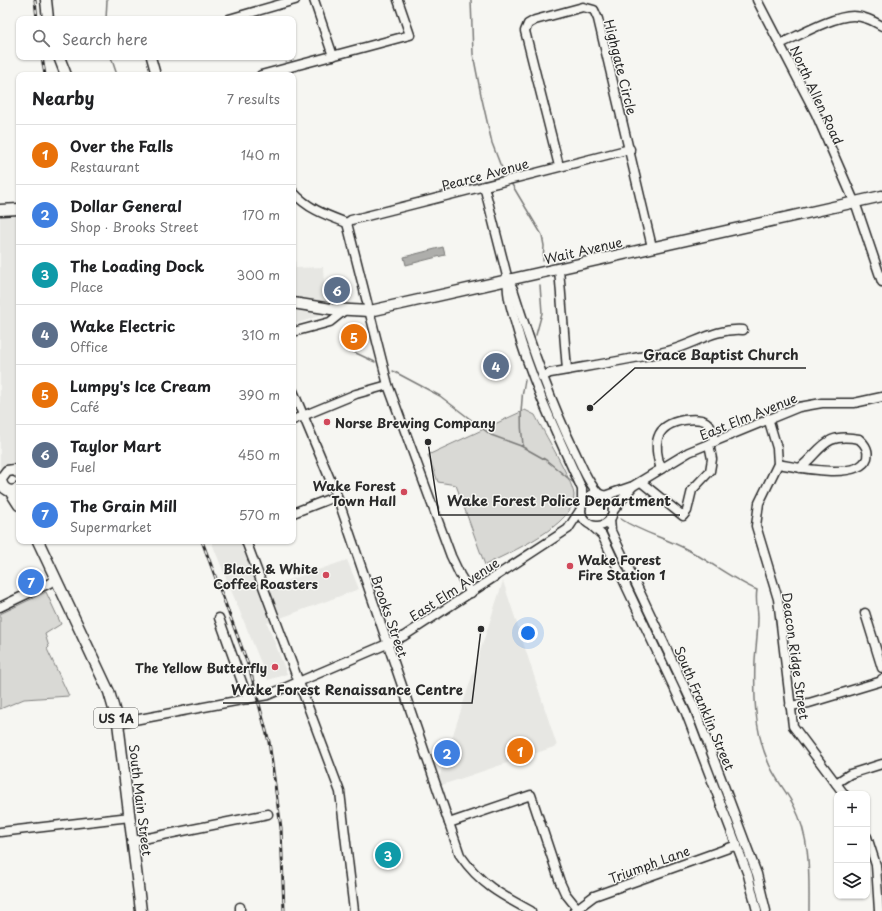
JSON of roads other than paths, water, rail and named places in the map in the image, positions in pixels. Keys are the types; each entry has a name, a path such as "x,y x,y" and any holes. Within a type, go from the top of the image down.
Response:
{"main road":[{"path":"46,0 48,16"},
{"path":"60,60 65,72"},
{"name":"Wait Avenue","path":"296,303 345,310 370,311 882,196"},
{"path":"0,210 16,209"},
{"path":"15,489 5,489 1,478 10,470 16,472"},
{"name":"South Main Street","path":"39,544 109,692 118,723 141,911"}],"street":[{"path":"240,16 296,0"},
{"path":"314,0 333,56"},
{"path":"272,72 410,35 398,0"},
{"name":"North Allen Road","path":"757,0 816,114 854,202 882,282"},
{"name":"Highgate Circle","path":"559,166 525,31 528,24 535,20 583,7 594,10 598,19 652,247"},
{"path":"780,44 822,24 852,16 870,19 882,26"},
{"path":"152,60 155,72"},
{"name":"Pearce Avenue","path":"347,223 351,220 630,149"},
{"path":"484,186 508,280 513,289 542,377 560,420 591,486 610,502 612,511 610,519 603,525 590,525 581,514 582,489 533,378 507,290 508,280"},
{"path":"296,195 309,207 347,223 388,385 451,556 471,593"},
{"path":"559,269 567,370"},
{"path":"296,331 330,322 345,310"},
{"path":"542,377 567,370 668,351 689,344 721,330 743,330"},
{"path":"296,419 356,394 388,385"},
{"name":"East Elm Avenue","path":"602,496 641,482 689,452 768,418 799,407 822,403 854,403 882,397"},
{"name":"Brooks Street","path":"296,398 337,496 460,855 471,870 499,894 531,911"},
{"path":"768,418 777,448 778,464 800,468 832,471 858,467 864,463 867,456 867,449 860,439 836,439 822,444 800,468"},
{"path":"641,482 683,516 688,506 692,490 710,471 712,443 711,428 707,422 700,419 682,420 668,424 661,431 656,448 661,469"},
{"name":"Deacon Ridge Street","path":"778,464 759,503 756,526 778,599 793,726 842,791"},
{"name":"East Elm Avenue","path":"612,511 633,486"},
{"path":"296,512 337,496"},
{"path":"582,506 590,496 602,496"},
{"name":"East Elm Avenue","path":"568,529 582,506"},
{"name":"South Franklin Street","path":"610,519 611,531 695,709 757,874 766,911"},
{"name":"East Elm Avenue","path":"118,723 268,695 300,682 305,678 404,636 568,529 590,525"},
{"name":"South Franklin Street","path":"590,525 602,535 674,685 748,875 757,911"},
{"path":"247,544 340,792 354,911"},
{"path":"0,607 56,580"},
{"path":"865,613 882,668"},
{"path":"219,618 248,699"},
{"path":"790,706 809,703 882,681 882,679"},
{"path":"836,783 850,774 882,764"},
{"path":"449,823 531,795 558,876 575,909"},
{"path":"133,840 268,814"},
{"path":"0,832 130,817"},
{"path":"870,843 878,859 879,911"},
{"name":"Triumph Lane","path":"575,909 594,896 736,845"}],"waterway":[{"path":"106,16 107,0"},
{"path":"471,0 473,54 481,95 492,143 506,175"},
{"path":"112,60 116,72"},
{"path":"511,183 542,235 544,246 543,261"},
{"path":"536,335 542,313 540,285"},
{"path":"341,346 375,362"},
{"path":"393,371 440,396 491,435 521,446 546,460 574,483"},
{"path":"521,446 523,445 521,429 521,404 525,380"},
{"path":"621,519 637,528 688,550 739,581 757,590 756,597 758,622 755,660 757,723 763,747 770,766 794,806 804,831 808,858 809,911"}],"railway":[{"path":"35,0 37,16"},
{"path":"42,60 44,72"},
{"path":"203,544 250,670 269,742 281,828 284,911"}],"place":[{"name":"Taylor Mart","path":"337,290"},
{"name":"Lumpy's Ice Cream","path":"354,337"},
{"name":"Wake Electric","path":"496,366"},
{"name":"Grace Baptist Church","path":"590,408"},
{"name":"Norse Brewing Company","path":"327,422"},
{"name":"Wake Forest Police Department","path":"428,442"},
{"name":"Wake Forest Town Hall","path":"404,492"},
{"name":"Wake Forest Fire Station 1","path":"570,566"},
{"name":"Black & White Coffee Roasters","path":"326,575"},
{"name":"The Grain Mill","path":"31,582"},
{"name":"Wake Forest Renaissance Centre","path":"481,629"},
{"name":"The Yellow Butterfly","path":"275,667"},
{"name":"Over the Falls","path":"520,751"},
{"name":"Dollar General","path":"447,753"},
{"name":"The Loading Dock","path":"388,855"}]}
